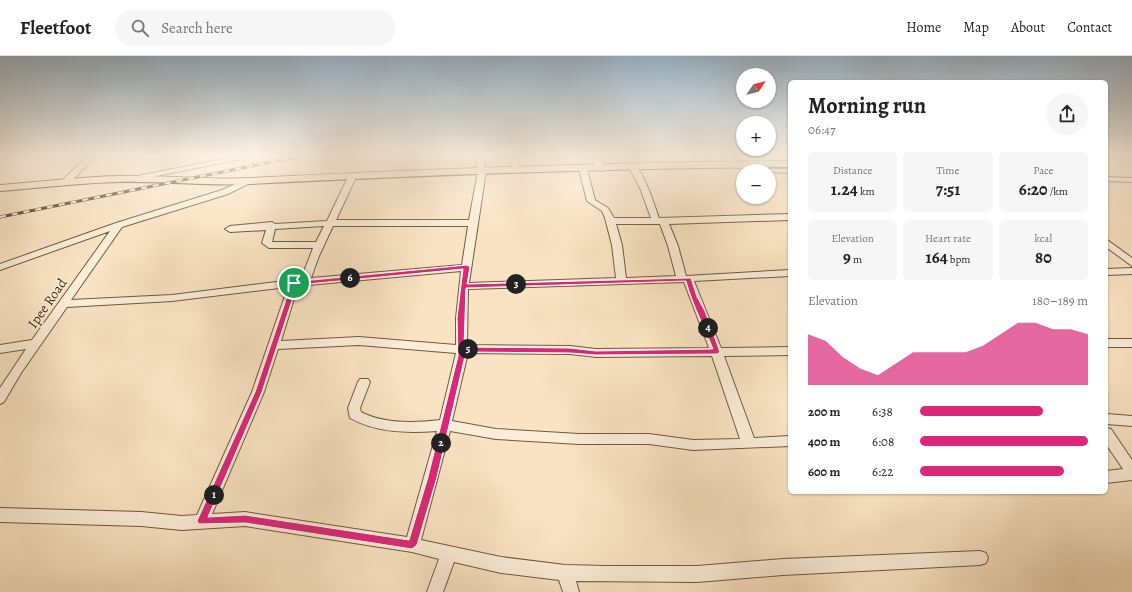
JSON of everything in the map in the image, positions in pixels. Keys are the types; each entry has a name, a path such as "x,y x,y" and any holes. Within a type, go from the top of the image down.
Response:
{"main road":[{"path":"0,188 114,180"},
{"path":"189,180 264,180"}],"street":[{"path":"65,183 68,180"},
{"path":"202,521 258,392 274,346 300,282 351,180"},
{"path":"412,545 432,477 462,356 460,349 463,286 481,180"},
{"path":"585,180 590,201 606,210 610,221 619,257 621,281"},
{"path":"640,180 659,221 673,246 685,279 702,311 749,444"},
{"path":"0,267 119,225 225,192 247,181"},
{"path":"610,221 788,217"},
{"path":"230,229 272,225 330,223 474,223"},
{"name":"Ipee Road","path":"0,399 36,343 119,225"},
{"path":"272,225 268,236 267,243 269,245 319,245"},
{"path":"1108,244 1132,263"},
{"path":"64,304 172,298 300,282 467,267"},
{"path":"1108,272 1132,271"},
{"path":"463,286 685,279 788,273"},
{"path":"274,346 359,341 460,349 570,350 596,353 788,351"},
{"path":"0,349 36,343"},
{"path":"1108,343 1132,343"},
{"path":"364,382 354,408 355,415 366,421 385,425 415,427 445,425 496,434 580,439 649,439 693,445 749,444 788,441"},
{"path":"1108,419 1132,421"},
{"path":"1108,436 1132,472 1108,477"},
{"path":"0,516 141,519 182,523 245,519 412,545 501,565 565,573 697,574 783,567 980,558"},
{"path":"435,592 449,554"},
{"path":"565,573 571,592"}],"railway":[{"path":"0,217 183,180"}],"route":[{"path":"294,283 258,392 202,521 228,518 266,521 412,545 432,477 462,356 460,349 460,318 463,286 688,279 717,352 596,353 570,350 460,349 460,318 463,286 467,267 294,283"}]}
